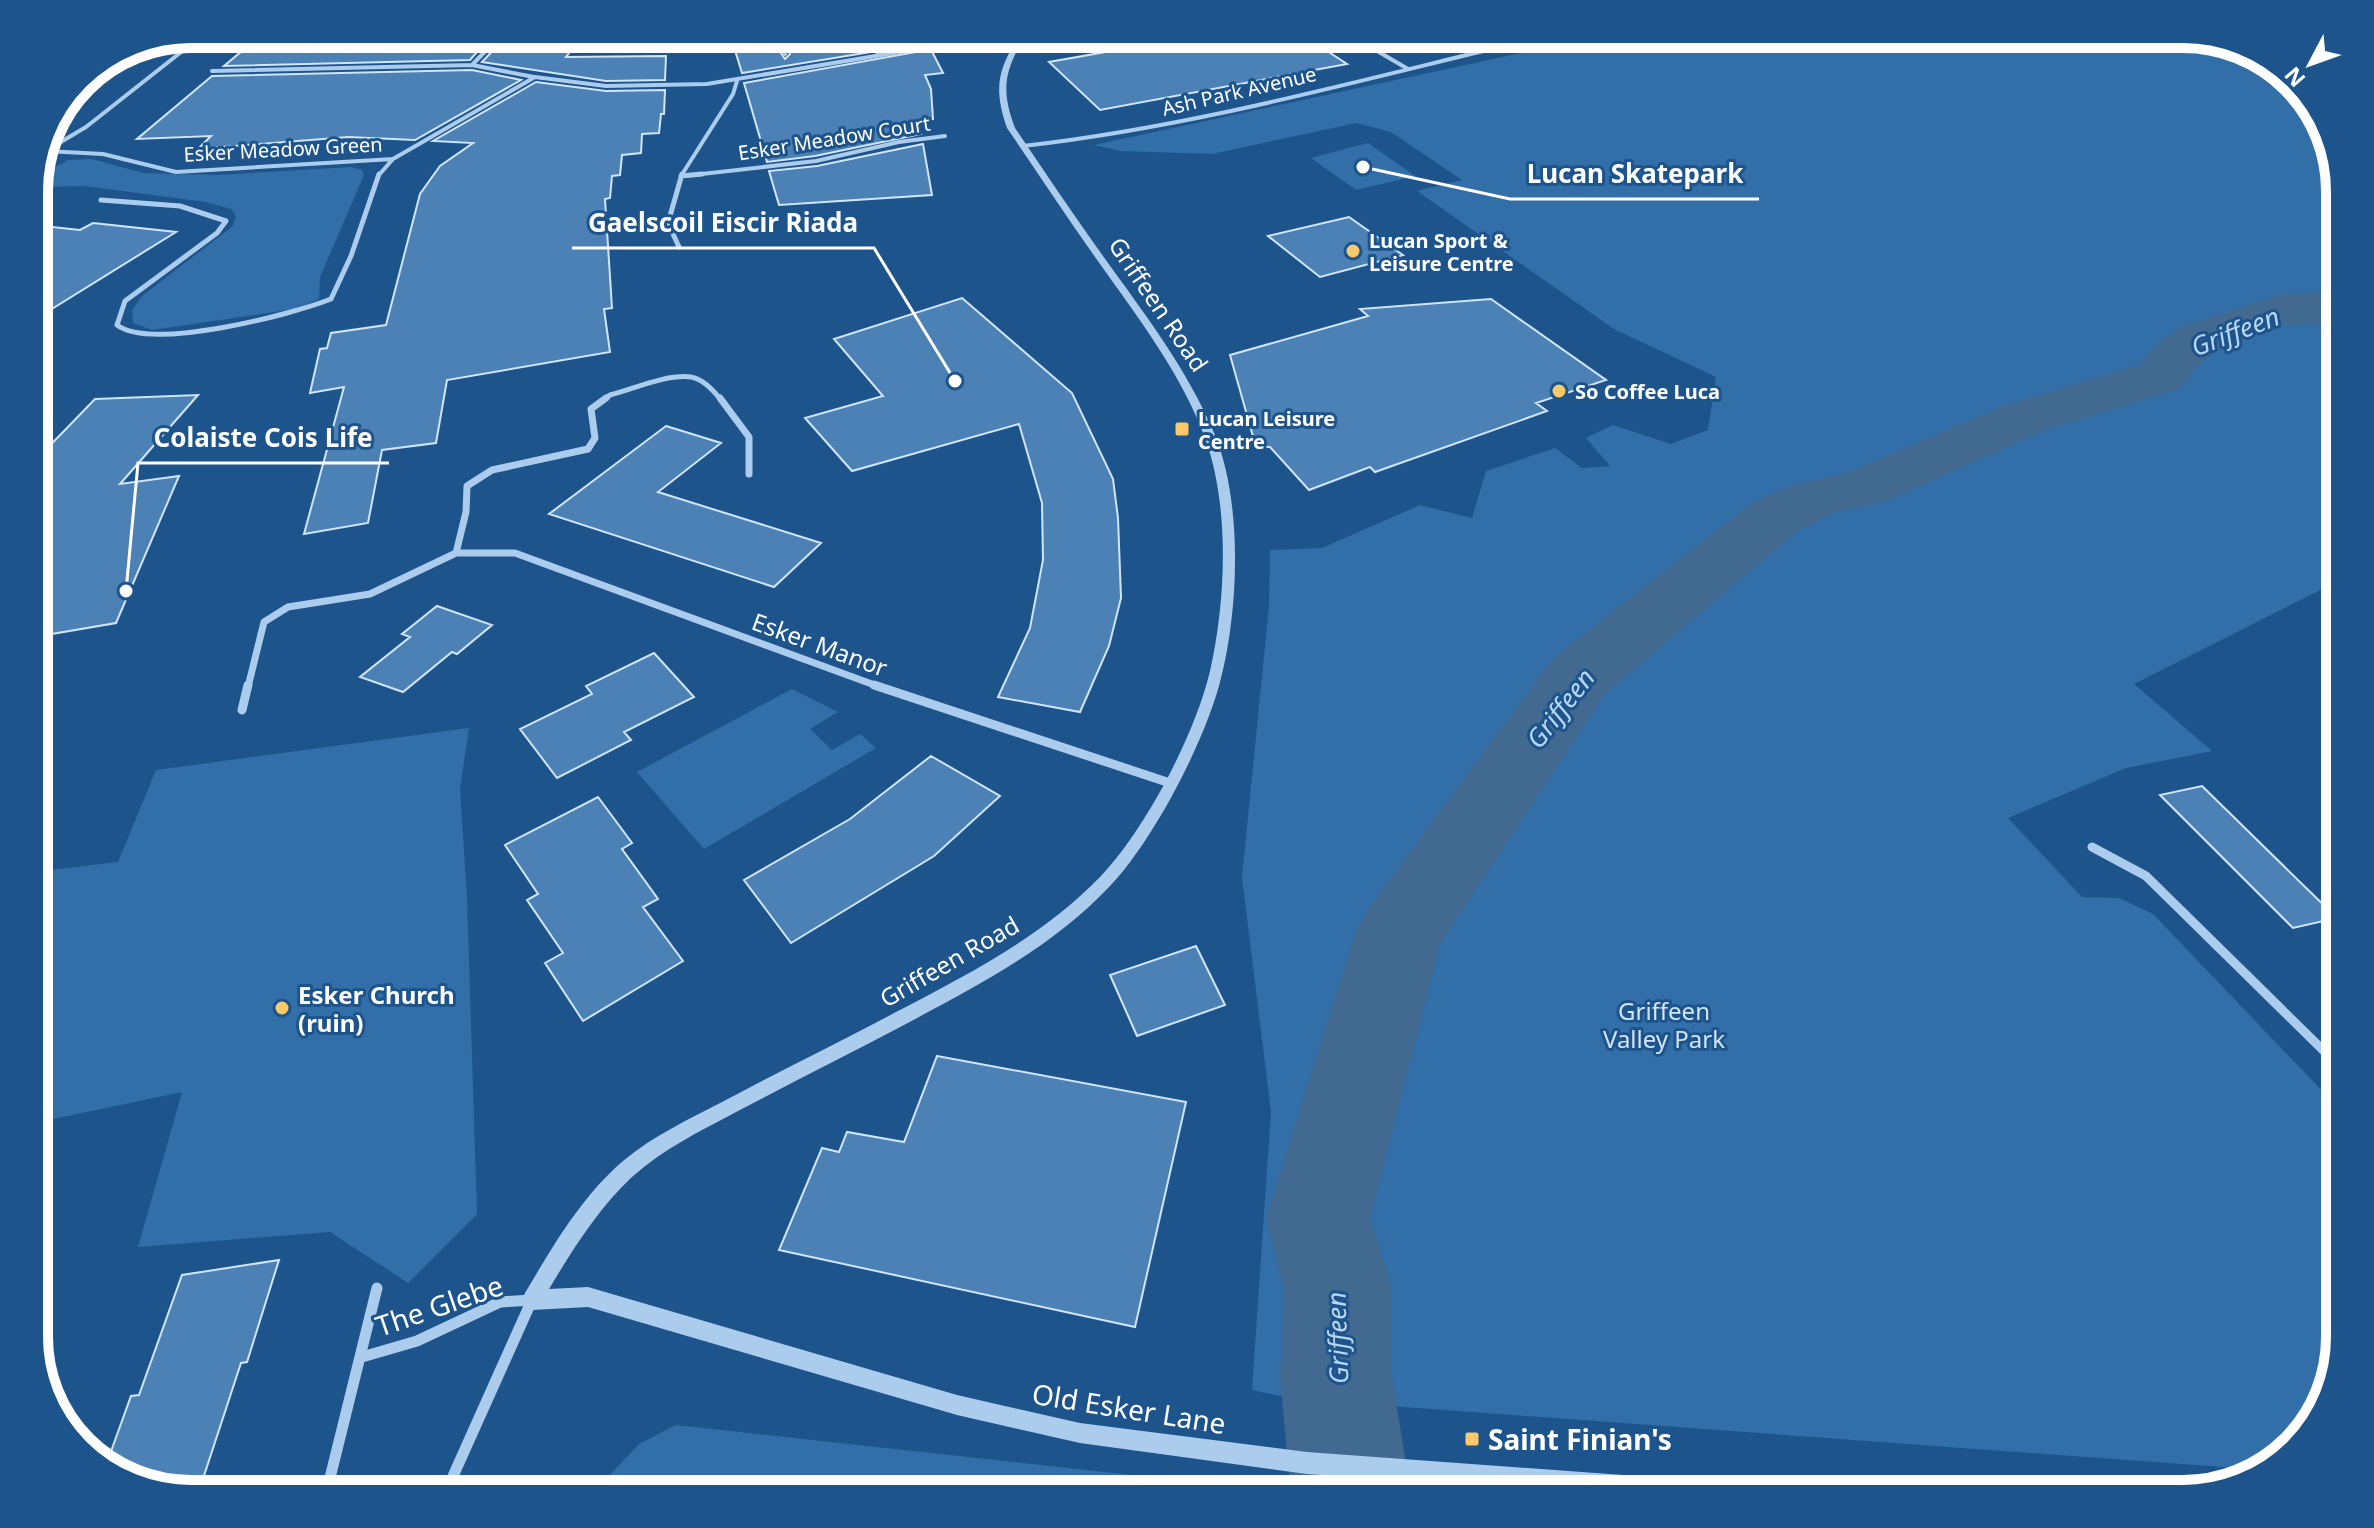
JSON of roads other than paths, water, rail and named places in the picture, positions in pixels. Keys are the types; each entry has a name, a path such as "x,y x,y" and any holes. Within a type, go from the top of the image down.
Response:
{"street":[{"path":"56,145 97,119 186,48"},
{"path":"472,65 488,48"},
{"path":"782,48 785,54"},
{"path":"875,48 878,54"},
{"name":"Griffeen Road","path":"532,1300 566,1241 619,1176 678,1134 991,971 1067,917 1109,879 1170,783 1196,730 1216,674 1226,588 1225,503 1221,472 1198,408 1173,365 1023,146 1002,106 1000,83 1015,48"},
{"path":"1372,48 1409,69"},
{"name":"Ash Park Avenue","path":"1023,146 1102,137 1496,48"},
{"path":"212,71 472,65 606,86 737,81 912,50"},
{"path":"393,159 535,77"},
{"path":"679,247 668,223 681,176 733,94 737,81"},
{"name":"Esker Meadow Court","path":"681,176 816,161 899,142 945,136"},
{"name":"Esker Meadow Green","path":"53,153 103,154 176,172 393,159"},
{"name":"Esker Meadow Green","path":"101,200 205,210 226,221 217,233 125,301 117,325 128,333 152,335 255,322 303,310 331,299 351,256 380,171 393,159"},
{"path":"456,553 466,512 467,486 492,470 588,449 595,438 591,409 610,395 623,391 693,377 713,389 749,437 749,474"},
{"name":"Esker Manor","path":"242,710 264,622 288,607 370,594 456,553 515,553 847,677 1170,783"},
{"path":"2092,847 2146,876 2326,1053"},
{"name":"The Glebe","path":"330,1480 377,1288"},
{"name":"Old Esker Lane","path":"532,1300 588,1297 957,1405 1080,1433 1307,1463 1555,1480"},
{"path":"451,1480 532,1300"},
{"name":"The Glebe","path":"362,1357 417,1341 500,1302 532,1300"}],"waterway":[{"name":"Griffeen","path":"1349,1480 1336,1378 1338,1288 1318,1218 1330,1172 1399,934 1579,676 1776,516 1815,498 1865,488 2027,417 2160,377 2179,353 2200,338 2281,310 2326,308"}],"place":[{"name":"Lucan Skatepark","path":"1363,167"},
{"name":"Lucan Sport & Leisure Centre","path":"1353,251"},
{"name":"Gaelscoil Eiscir Riada","path":"955,381"},
{"name":"So Coffee Luca","path":"1559,391"},
{"name":"Lucan Leisure Centre","path":"1182,429"},
{"name":"Colaiste Cois Life","path":"126,591"},
{"name":"Esker Church (ruin)","path":"282,1008"},
{"name":"Saint Finian's","path":"1472,1439"}],"park label":[{"name":"Griffeen Valley Park","path":"1664,1024"}]}
